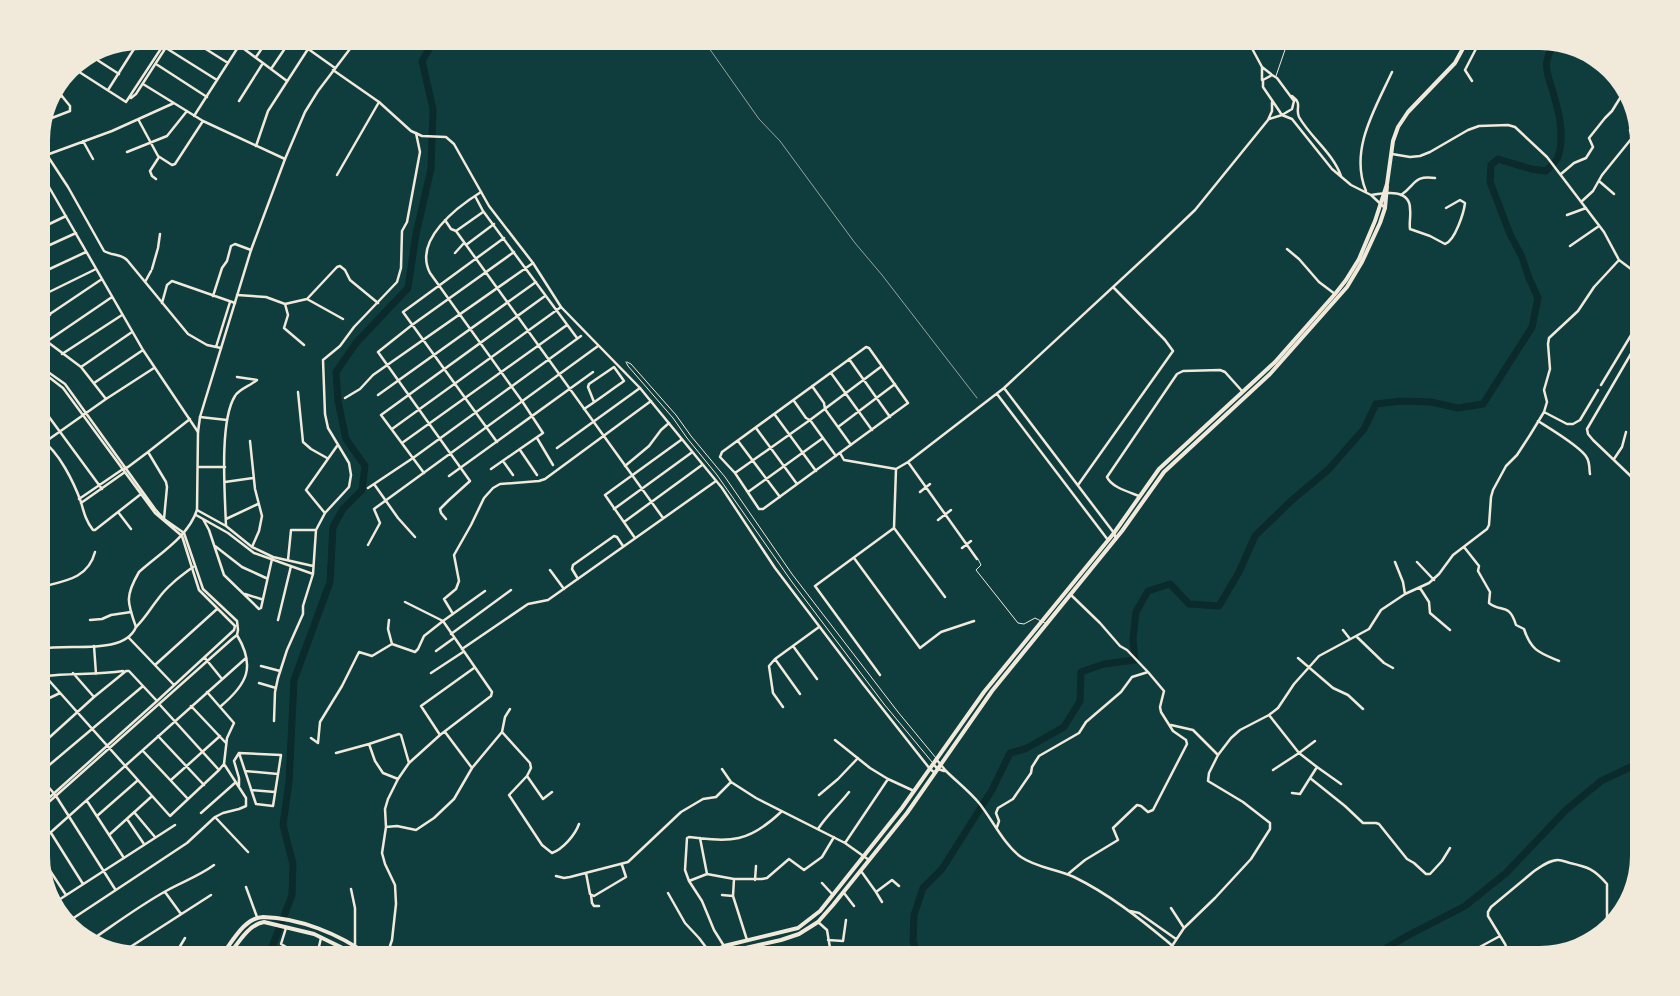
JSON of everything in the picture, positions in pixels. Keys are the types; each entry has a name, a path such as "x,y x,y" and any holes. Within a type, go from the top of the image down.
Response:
{"highway":[{"path":"758,946 799,934 818,922 907,813 992,691 1108,540 1159,469 1275,362 1346,280 1359,259 1385,193 1391,154 1400,123 1455,62 1462,50"},
{"path":"724,946 798,928 820,911 914,791 984,692 1112,544 1164,472 1280,364 1339,297 1362,262 1380,223 1385,208 1385,193"},
{"path":"1197,434 1201,439"},
{"path":"229,946 238,933 257,917 272,917 304,924 355,946"},
{"path":"236,946 259,923 270,923 303,930 340,946"},
{"path":"331,941 333,935"}],"street":[{"path":"108,90 133,50"},
{"path":"123,106 160,50"},
{"path":"129,99 134,96 143,84 165,50"},
{"path":"169,50 217,80"},
{"path":"207,50 228,63"},
{"path":"194,116 236,50"},
{"path":"245,50 287,80"},
{"path":"256,57 261,50"},
{"path":"270,68 283,50"},
{"path":"256,146 266,114 307,50"},
{"path":"309,50 378,102 411,131 422,136 446,137 454,144 481,192 533,263 562,308 640,388 691,453 727,494 775,568 930,769 946,771"},
{"path":"136,627 128,600 139,572 183,534 196,515 200,417 251,250 284,159 305,112 349,50"},
{"path":"1253,50 1262,67 1276,77 1298,102 1299,117 1335,164 1342,178"},
{"path":"1472,81 1465,70 1475,50"},
{"path":"98,60 119,74"},
{"path":"239,100 263,63"},
{"path":"156,64 207,97"},
{"path":"1262,67 1264,89 1282,115 1295,122 1332,169 1342,178 1371,195 1385,208"},
{"path":"1366,192 1360,169 1362,145 1369,124 1392,72"},
{"path":"80,73 126,102"},
{"path":"1262,82 1265,78 1272,75"},
{"path":"143,84 203,122 284,159"},
{"path":"1268,120 1290,111 1294,103 1290,95"},
{"path":"53,118 70,111 70,106 62,96"},
{"path":"1560,174 1574,163 1588,156 1593,146 1589,138 1612,111 1620,98"},
{"path":"337,175 378,102"},
{"path":"840,453 844,460 896,469 908,462 997,394 1195,210 1268,120 1272,111 1272,102"},
{"path":"50,154 174,103"},
{"path":"127,152 167,136 187,111"},
{"path":"138,119 159,157 172,166 203,122"},
{"path":"1391,154 1410,157 1420,156 1473,128 1508,126 1518,129 1547,156 1599,226 1618,260 1630,269"},
{"path":"274,721 276,688 280,671 302,617 303,606 313,574 316,530 325,513 349,487 351,475 348,463 328,428 323,360 340,346 349,333 392,289 400,275 402,228 406,222 420,152 416,133"},
{"path":"83,141 93,159"},
{"path":"1581,202 1593,191 1630,141"},
{"path":"1316,150 1321,146"},
{"path":"156,179 150,172 159,157"},
{"path":"50,160 68,187 104,251 118,254 124,258 188,334 221,348"},
{"path":"1401,194 1419,178 1434,178"},
{"path":"1599,181 1614,194"},
{"path":"50,189 132,332 198,432"},
{"path":"481,192 445,220 434,236 425,260 430,273 544,434 491,469"},
{"path":"1371,195 1385,193 1401,194 1410,207 1410,229 1445,244 1452,240 1466,204 1460,200 1446,208"},
{"path":"368,488 413,458 579,337 556,311 526,268 513,253 483,212 475,196"},
{"path":"1567,215 1586,208"},
{"path":"456,231 483,212"},
{"path":"50,224 66,216"},
{"path":"445,220 451,229 456,231 663,518"},
{"path":"455,254 465,244 493,225"},
{"path":"1570,246 1599,226"},
{"path":"50,245 76,233"},
{"path":"145,282 151,270 160,234"},
{"path":"497,442 404,314 405,309 503,238"},
{"path":"213,296 231,246 235,244 251,250"},
{"path":"1287,249 1299,259 1319,282 1339,297"},
{"path":"50,269 86,252"},
{"path":"446,519 440,510 470,482 378,353 379,350 412,325 513,253"},
{"path":"1172,946 1184,928 1251,859 1270,826 1268,821 1248,805 1208,781 1209,773 1218,755 1240,730 1269,715 1278,708 1308,667 1323,653 1356,636 1372,625 1384,608 1405,594 1434,580 1451,557 1488,527 1493,490 1506,466 1520,451 1538,422 1548,400 1544,390 1550,369 1549,338 1578,310 1594,287 1618,260"},
{"path":"345,398 360,389 370,378 386,366 533,263"},
{"path":"237,295 266,297 285,304 307,298 340,266 350,281 378,303"},
{"path":"50,292 96,269"},
{"path":"50,315 102,279"},
{"path":"162,302 167,285 172,281 235,303"},
{"path":"378,395 535,282"},
{"path":"1078,485 1173,351 1165,340 1113,287"},
{"path":"424,473 381,415 545,296"},
{"path":"50,339 112,297"},
{"path":"307,298 344,318"},
{"path":"216,347 230,302"},
{"path":"285,304 288,315 284,328 304,345"},
{"path":"392,428 562,308"},
{"path":"62,354 122,315"},
{"path":"402,443 567,325"},
{"path":"81,366 132,332"},
{"path":"1601,385 1630,337"},
{"path":"50,345 81,366 106,399"},
{"path":"368,545 380,523 374,509 598,346"},
{"path":"868,347 882,366 908,403 762,510 720,454 868,347"},
{"path":"94,383 143,350"},
{"path":"1630,355 1587,429 1588,434 1593,440 1630,477"},
{"path":"849,359 890,417"},
{"path":"735,473 882,366"},
{"path":"584,409 594,402 624,381 614,367 589,384 588,387 594,402"},
{"path":"50,437 154,368"},
{"path":"1140,496 1108,480 1107,476 1177,374 1184,371 1220,370 1225,372 1242,391"},
{"path":"450,476 593,372"},
{"path":"50,373 65,384 85,414"},
{"path":"831,373 872,430"},
{"path":"50,377 61,385 85,414 126,469 155,513 183,534 203,589 239,625 237,635 207,662 157,701 50,799"},
{"path":"226,526 225,444 227,420 234,397 238,392 257,380 237,377"},
{"path":"838,427 895,384"},
{"path":"812,386 824,404 824,409 851,445"},
{"path":"558,448 640,388"},
{"path":"1004,388 1114,532 1116,538"},
{"path":"1544,412 1567,424 1573,424 1580,420 1598,390"},
{"path":"298,392 303,442 327,458"},
{"path":"997,394 1112,544"},
{"path":"794,401 836,456"},
{"path":"453,614 444,599 456,589 459,581 454,555 472,525 484,498 497,485 539,481 545,478 651,402"},
{"path":"775,415 816,471"},
{"path":"50,417 102,489"},
{"path":"200,417 227,420"},
{"path":"81,502 102,489 190,419"},
{"path":"1538,422 1585,455 1590,474"},
{"path":"625,466 649,446 663,427 669,423"},
{"path":"756,428 797,484"},
{"path":"1614,459 1622,448 1626,432"},
{"path":"537,438 553,464"},
{"path":"748,492 823,438"},
{"path":"635,538 605,495 681,440"},
{"path":"738,440 780,497"},
{"path":"250,442 253,478 262,520 252,547"},
{"path":"325,513 306,490 337,446"},
{"path":"50,449 64,466 81,502 83,513 94,531 142,493"},
{"path":"520,450 537,475"},
{"path":"148,452 168,486 164,520"},
{"path":"614,508 691,453"},
{"path":"503,461 513,475"},
{"path":"908,462 978,559"},
{"path":"624,522 702,465"},
{"path":"1056,471 1062,465"},
{"path":"199,467 225,467"},
{"path":"79,499 126,469"},
{"path":"896,469 894,528 945,596"},
{"path":"226,482 253,478"},
{"path":"431,673 528,604 545,602 716,481"},
{"path":"374,484 415,537"},
{"path":"920,492 930,484"},
{"path":"226,519 258,503"},
{"path":"197,510 226,526 262,553 314,566"},
{"path":"938,520 951,510"},
{"path":"118,512 130,529"},
{"path":"196,515 228,533 254,553 313,574"},
{"path":"203,519 209,530 224,576 259,609 261,608 266,578 272,559"},
{"path":"880,675 815,586 894,528"},
{"path":"288,560 291,530 316,530"},
{"path":"578,579 572,570 573,565 614,536 623,546"},
{"path":"962,548 971,541"},
{"path":"214,546 242,568 266,578"},
{"path":"1464,547 1479,566 1478,571 1490,592 1489,603 1511,612 1516,625 1524,629 1527,640 1535,650 1559,661"},
{"path":"50,585 73,579 88,566 95,552"},
{"path":"854,558 920,648 942,632 974,621"},
{"path":"1395,562 1403,582 1405,594"},
{"path":"1417,562 1434,580"},
{"path":"278,620 291,566"},
{"path":"108,747 160,705 235,628 233,623 199,590 194,567"},
{"path":"50,647 94,646 121,642 129,638 136,627 149,614 158,598 194,567"},
{"path":"550,570 564,589"},
{"path":"1420,588 1429,602 1430,613 1450,630"},
{"path":"451,634 511,590"},
{"path":"392,644 415,652 427,634 485,591"},
{"path":"244,594 262,600"},
{"path":"1068,874 1118,840 1113,828 1137,805 1148,812 1152,810 1188,743 1173,731 1160,710 1164,691 1130,652 1120,646 1100,623 1070,594"},
{"path":"390,946 396,904 395,885 382,853 386,827 385,810 398,779 409,763 440,735 491,696 492,692 443,621 405,602"},
{"path":"155,665 220,605"},
{"path":"90,620 130,612"},
{"path":"389,620 388,630 392,644"},
{"path":"783,707 773,693 769,666 774,659 819,627"},
{"path":"1343,630 1350,639"},
{"path":"221,706 237,692 243,684 247,673 243,645 237,635"},
{"path":"1356,636 1384,663 1393,668"},
{"path":"129,638 176,687"},
{"path":"436,651 454,638"},
{"path":"311,738 318,742 320,722 342,686 358,652 372,656 392,644"},
{"path":"94,646 96,674"},
{"path":"793,646 817,679"},
{"path":"205,658 222,679"},
{"path":"83,884 51,833 246,658"},
{"path":"1298,658 1333,688 1348,695 1363,709"},
{"path":"774,659 800,694"},
{"path":"261,666 280,671"},
{"path":"440,735 421,706 474,668"},
{"path":"50,737 126,671"},
{"path":"50,675 129,671 219,770"},
{"path":"996,826 999,821 996,813 998,808 1013,799 1031,773 1032,767 1039,756 1079,733 1086,722 1121,692 1132,677 1148,672"},
{"path":"73,673 94,697"},
{"path":"50,683 169,816 204,785 224,764 226,743 234,722 207,692"},
{"path":"259,683 276,688"},
{"path":"50,765 143,686"},
{"path":"50,698 60,693"},
{"path":"191,706 226,743"},
{"path":"386,827 397,826 413,830 421,828 454,799 472,768 502,732 505,717 510,709"},
{"path":"1269,715 1299,753 1341,784"},
{"path":"1170,725 1193,730 1218,755"},
{"path":"445,732 472,768"},
{"path":"502,732 530,764 531,768 527,776 510,795 542,844 554,853 564,845 578,824"},
{"path":"336,753 400,734 409,763"},
{"path":"158,736 204,785"},
{"path":"171,780 220,736"},
{"path":"835,740 888,779 914,791"},
{"path":"1273,770 1315,741"},
{"path":"369,744 375,761 384,773 398,779"},
{"path":"143,751 188,799"},
{"path":"239,753 281,755 272,806 256,804 239,753"},
{"path":"239,753 234,761 239,787"},
{"path":"819,795 858,758"},
{"path":"936,758 946,771 977,801 1013,851 1028,861 1068,874 1108,896 1130,911 1172,946"},
{"path":"74,918 115,889 187,843 215,817 246,806 246,798 224,764"},
{"path":"933,764 936,771"},
{"path":"1292,793 1300,794 1317,767"},
{"path":"722,769 731,782 756,798 845,843 869,860"},
{"path":"245,771 278,774"},
{"path":"527,776 543,799 552,792"},
{"path":"1310,778 1363,823 1376,822 1379,824 1407,859 1427,874 1440,864 1450,848"},
{"path":"845,843 888,779"},
{"path":"97,816 137,781"},
{"path":"201,813 236,782"},
{"path":"556,876 564,878 622,865 634,858 682,812 696,802 716,797 731,782"},
{"path":"50,788 115,889"},
{"path":"251,790 275,792"},
{"path":"818,829 826,816 838,806 849,792"},
{"path":"50,800 55,795"},
{"path":"109,834 151,797"},
{"path":"87,801 124,858"},
{"path":"134,812 155,837"},
{"path":"724,946 684,870 687,838 727,840 751,835 764,827 781,812"},
{"path":"215,817 248,852"},
{"path":"126,819 144,844"},
{"path":"61,899 175,825"},
{"path":"689,881 708,874 734,879 755,880 767,878 789,859 804,870 822,857 834,837"},
{"path":"700,838 708,874"},
{"path":"1505,946 1488,916 1491,907 1540,866 1559,860 1589,868 1598,873 1607,884 1607,916"},
{"path":"98,936 165,892 192,877 199,876 214,865"},
{"path":"591,895 594,896 626,877 622,865"},
{"path":"755,880 756,866"},
{"path":"861,871 882,902"},
{"path":"52,872 66,895"},
{"path":"586,874 592,904 598,906"},
{"path":"734,879 733,896 747,941"},
{"path":"876,892 892,880 899,886"},
{"path":"822,883 833,895"},
{"path":"246,887 257,917"},
{"path":"351,889 354,908 355,946"},
{"path":"165,892 181,914"},
{"path":"844,892 854,906"},
{"path":"668,893 686,923 704,946"},
{"path":"133,945 211,895"},
{"path":"722,895 733,896"},
{"path":"1171,908 1184,928"},
{"path":"1130,911 1139,913 1176,939"},
{"path":"828,940 843,941 846,920"},
{"path":"818,922 827,930 830,946"},
{"path":"284,946 281,944 285,926"},
{"path":"1482,946 1500,936"},
{"path":"320,946 322,937"},
{"path":"180,946 185,938"}],"lane":[{"path":"1276,77 1285,50"},
{"path":"933,764 884,704 792,582 721,479 626,362 631,364 658,394 726,477 797,581 936,758"},
{"path":"978,559 981,565 976,570 1018,623 1024,624 1035,618 1044,622"}],"waterway":[{"path":"272,946 292,895 293,864 283,825 289,782 294,680 330,582 333,527 343,509 362,490 365,466 346,439 338,401 336,372 356,343 408,288 416,234 431,169 433,109 422,61 429,50"},
{"path":"915,946 913,941 914,915 923,888 942,869 992,790 1010,753 1025,749 1064,727 1080,701 1081,672 1104,664 1135,660 1133,639 1136,612 1148,591 1170,584 1189,604 1219,606 1239,572 1255,536 1291,501 1329,469 1364,429 1376,404 1401,401 1431,402 1458,408 1483,404 1532,327 1538,298 1490,182 1491,165 1498,159 1531,169 1546,171 1557,159 1560,149 1561,132 1547,68 1550,51"},
{"path":"1390,946 1465,906 1506,873 1566,810 1601,781 1630,767"}],"railway":[{"path":"710,50 759,119 780,141 855,243 977,398"}]}
